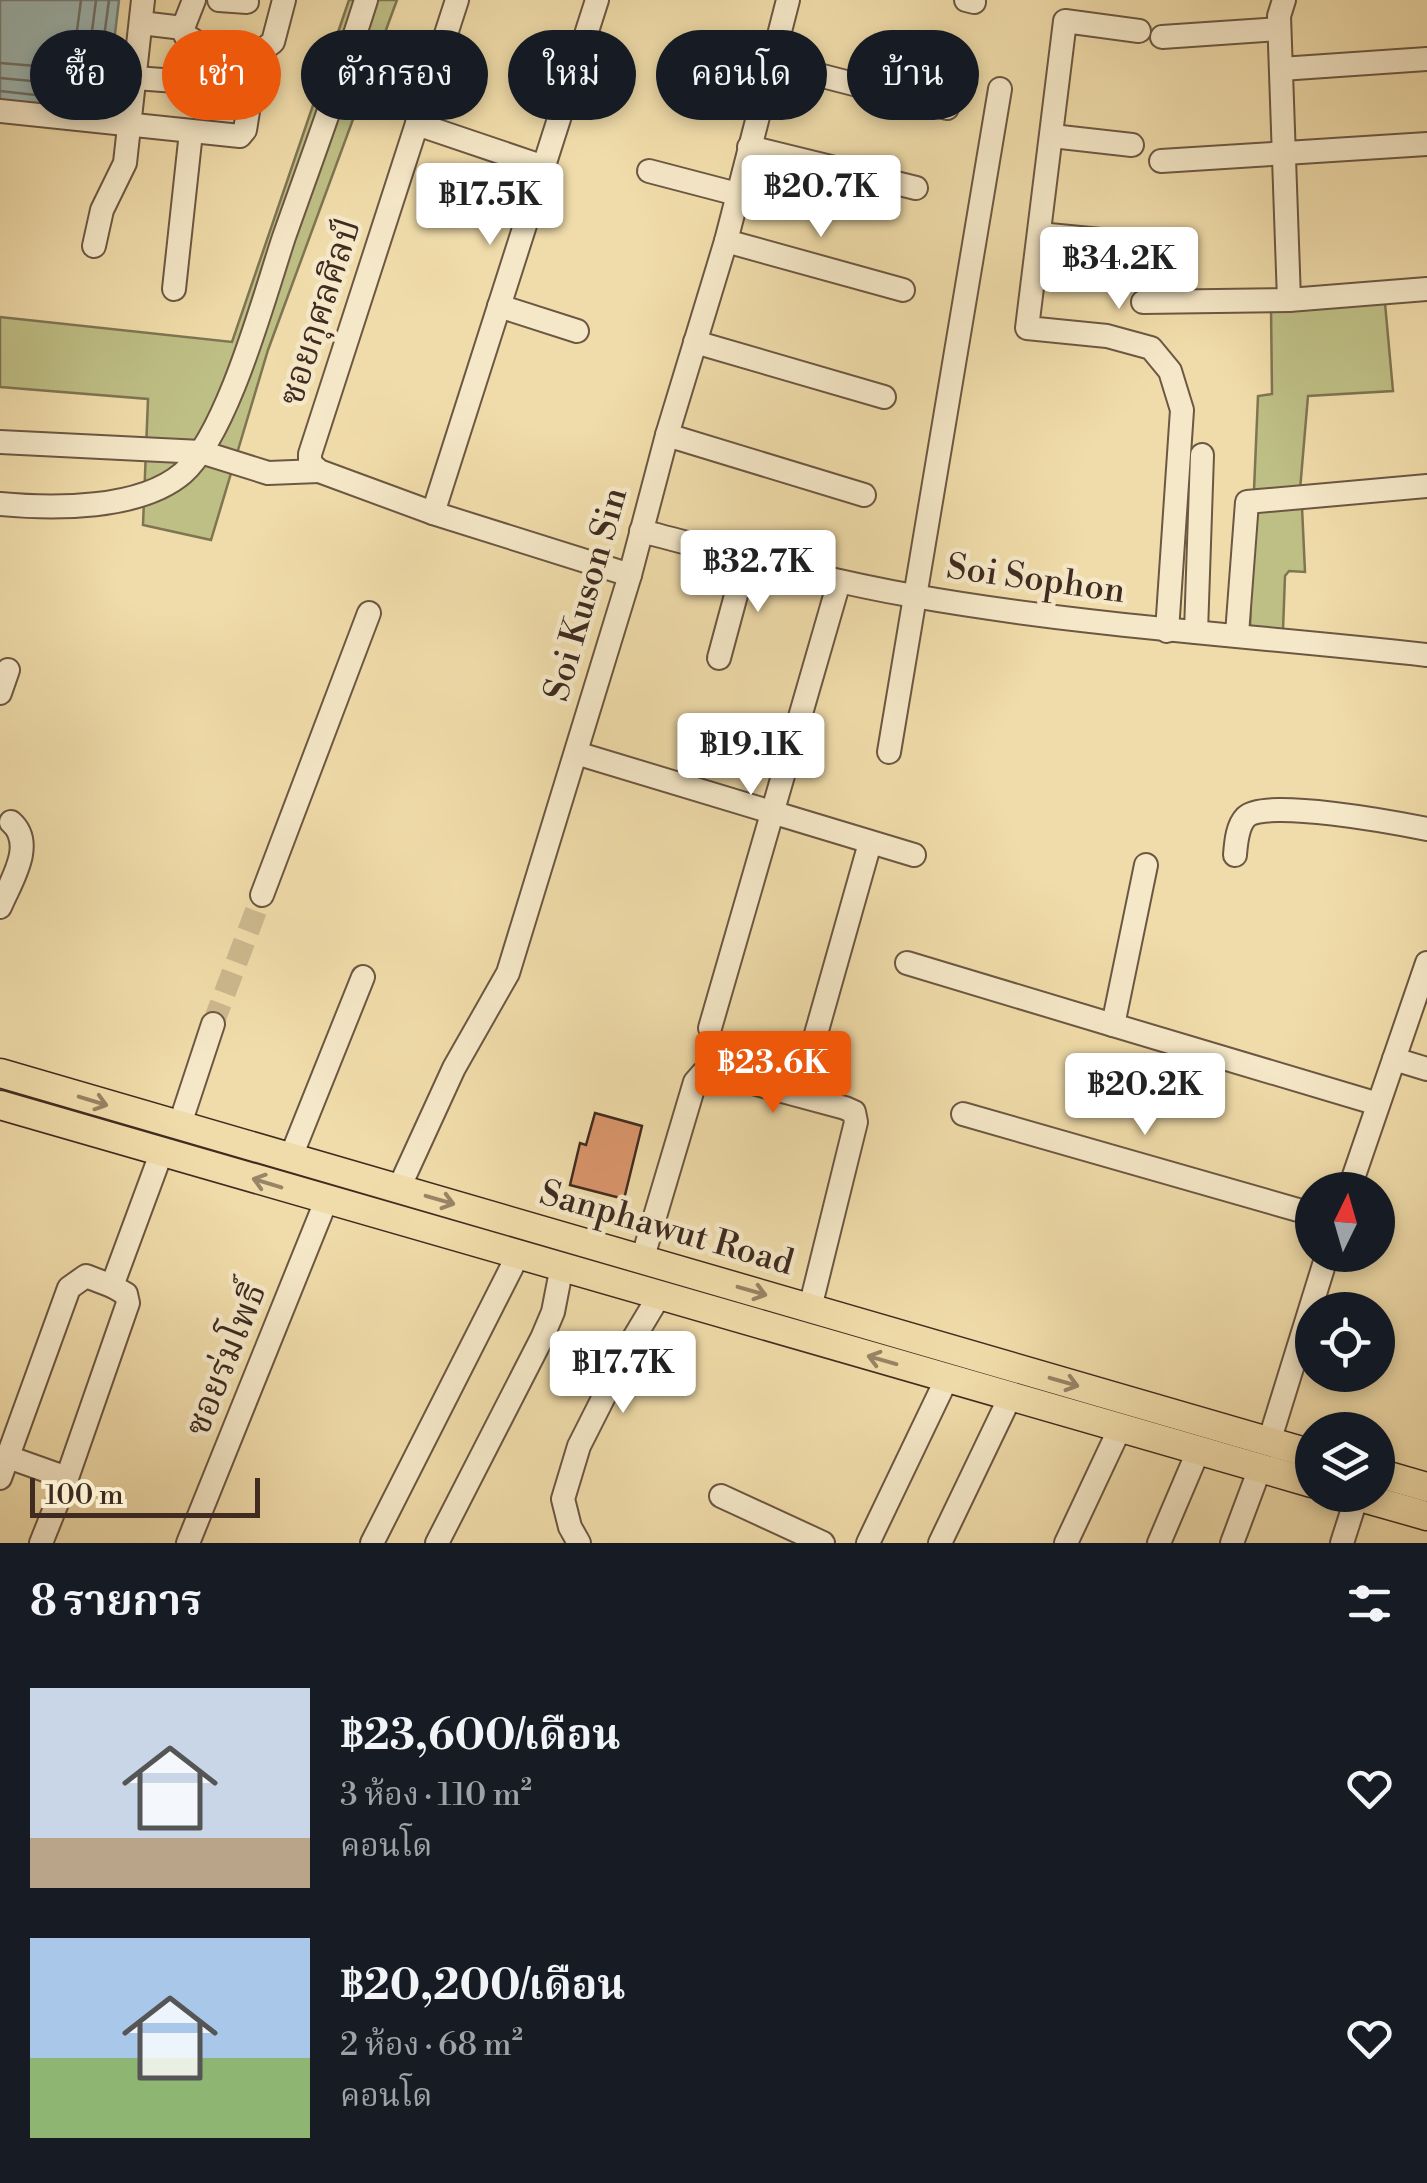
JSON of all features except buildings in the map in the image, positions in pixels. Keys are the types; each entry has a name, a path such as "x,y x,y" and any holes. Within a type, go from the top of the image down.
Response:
{"main road":[{"name":"Sanphawut Road","path":"0,1073 810,1308 1264,1455 1295,1473"},
{"name":"Sanphawut Road","path":"0,1105 1120,1428 1199,1449 1295,1454"},
{"path":"602,1279 609,1248"},
{"path":"1395,1478 1427,1488"},
{"path":"1395,1507 1427,1516"}],"street":[{"path":"194,0 184,28 186,35 198,43 260,52 273,42 284,0"},
{"path":"218,0 247,2"},
{"path":"0,504 67,508 146,493 182,474 202,452 235,381 366,0"},
{"name":"ซอยกุศลศิลป์","path":"319,471 310,463 310,454 457,0"},
{"path":"433,512 597,0"},
{"name":"Soi Kuson Sin","path":"780,30 788,0"},
{"path":"1284,0 1279,29 1289,300"},
{"path":"142,11 184,28"},
{"path":"1167,631 1182,410 1170,371 1151,348 1107,336 1027,328 1065,21 1151,34 1279,29"},
{"path":"1280,69 1427,59"},
{"path":"890,752 1000,90"},
{"path":"0,110 240,136 247,120"},
{"path":"94,246 102,210 125,163 131,120"},
{"name":"Soi Kuson Sin","path":"399,1188 454,1068 508,973 630,575 667,434 726,242 756,120"},
{"path":"417,124 544,167"},
{"path":"174,289 191,132"},
{"path":"1052,136 1132,145"},
{"path":"1162,161 1427,144"},
{"path":"749,147 916,188"},
{"path":"649,171 737,194"},
{"path":"1039,234 1132,243"},
{"path":"726,242 904,290"},
{"path":"1143,302 1289,300 1427,289"},
{"path":"499,306 577,331"},
{"path":"695,342 884,397"},
{"path":"667,434 864,496"},
{"path":"0,442 202,452 268,472 319,471 630,575"},
{"path":"1196,632 1212,505 1202,456"},
{"path":"1238,634 1248,502 1427,486"},
{"name":"Soi Sophon","path":"641,531 839,582 917,596 1167,631 1238,634 1427,655"},
{"path":"719,658 746,558"},
{"path":"710,1028 839,582"},
{"path":"262,896 369,613"},
{"path":"0,693 8,670"},
{"path":"576,753 914,854"},
{"path":"1235,855 1237,835 1246,817 1261,810 1349,815 1427,828"},
{"path":"0,907 24,844 22,831 11,822"},
{"path":"814,1042 870,843"},
{"path":"1114,1024 1146,864"},
{"path":"907,963 1378,1104"},
{"path":"1355,1172 1427,963"},
{"path":"290,1159 364,977"},
{"path":"179,1127 212,1024"},
{"path":"1394,1059 1427,1069"},
{"path":"642,1260 695,1082 702,1074 716,1074 845,1108 854,1112 856,1122 810,1308"},
{"path":"964,1114 1295,1209"},
{"path":"112,1286 162,1152"},
{"name":"ซอยร่มโพธิ์","path":"188,1543 326,1201"},
{"path":"372,1543 519,1253"},
{"path":"436,1543 542,1338 553,1312 562,1266"},
{"path":"1232,1543 1323,1272"},
{"path":"40,1543 67,1478 128,1303 126,1294 86,1276 69,1288 4,1467 67,1478"},
{"path":"578,1543 563,1499 579,1446 659,1296"},
{"path":"868,1543 947,1378"},
{"path":"940,1543 1010,1397"},
{"path":"1066,1543 1120,1428"},
{"path":"1159,1543 1199,1449"},
{"path":"721,1496 822,1543"},
{"path":"1342,1543 1351,1512"}],"green space":[{"path":"349,0 397,0 386,30 339,30"},
{"path":"308,120 353,120 268,350 211,540 143,525 148,399 0,387 0,317 232,342"},
{"path":"1385,303 1393,391 1308,396 1300,490 1254,490 1258,396 1272,394 1271,307"},
{"path":"1302,507 1305,572 1289,571 1285,576 1283,630 1250,628 1253,514 1259,509"},
{"path":"0,1083 564,1248 576,1256 0,1093"}],"water":[{"path":"0,0 119,0 115,30 30,30 30,104 0,100"}],"tunnel":[{"path":"213,1024 262,895"}]}
